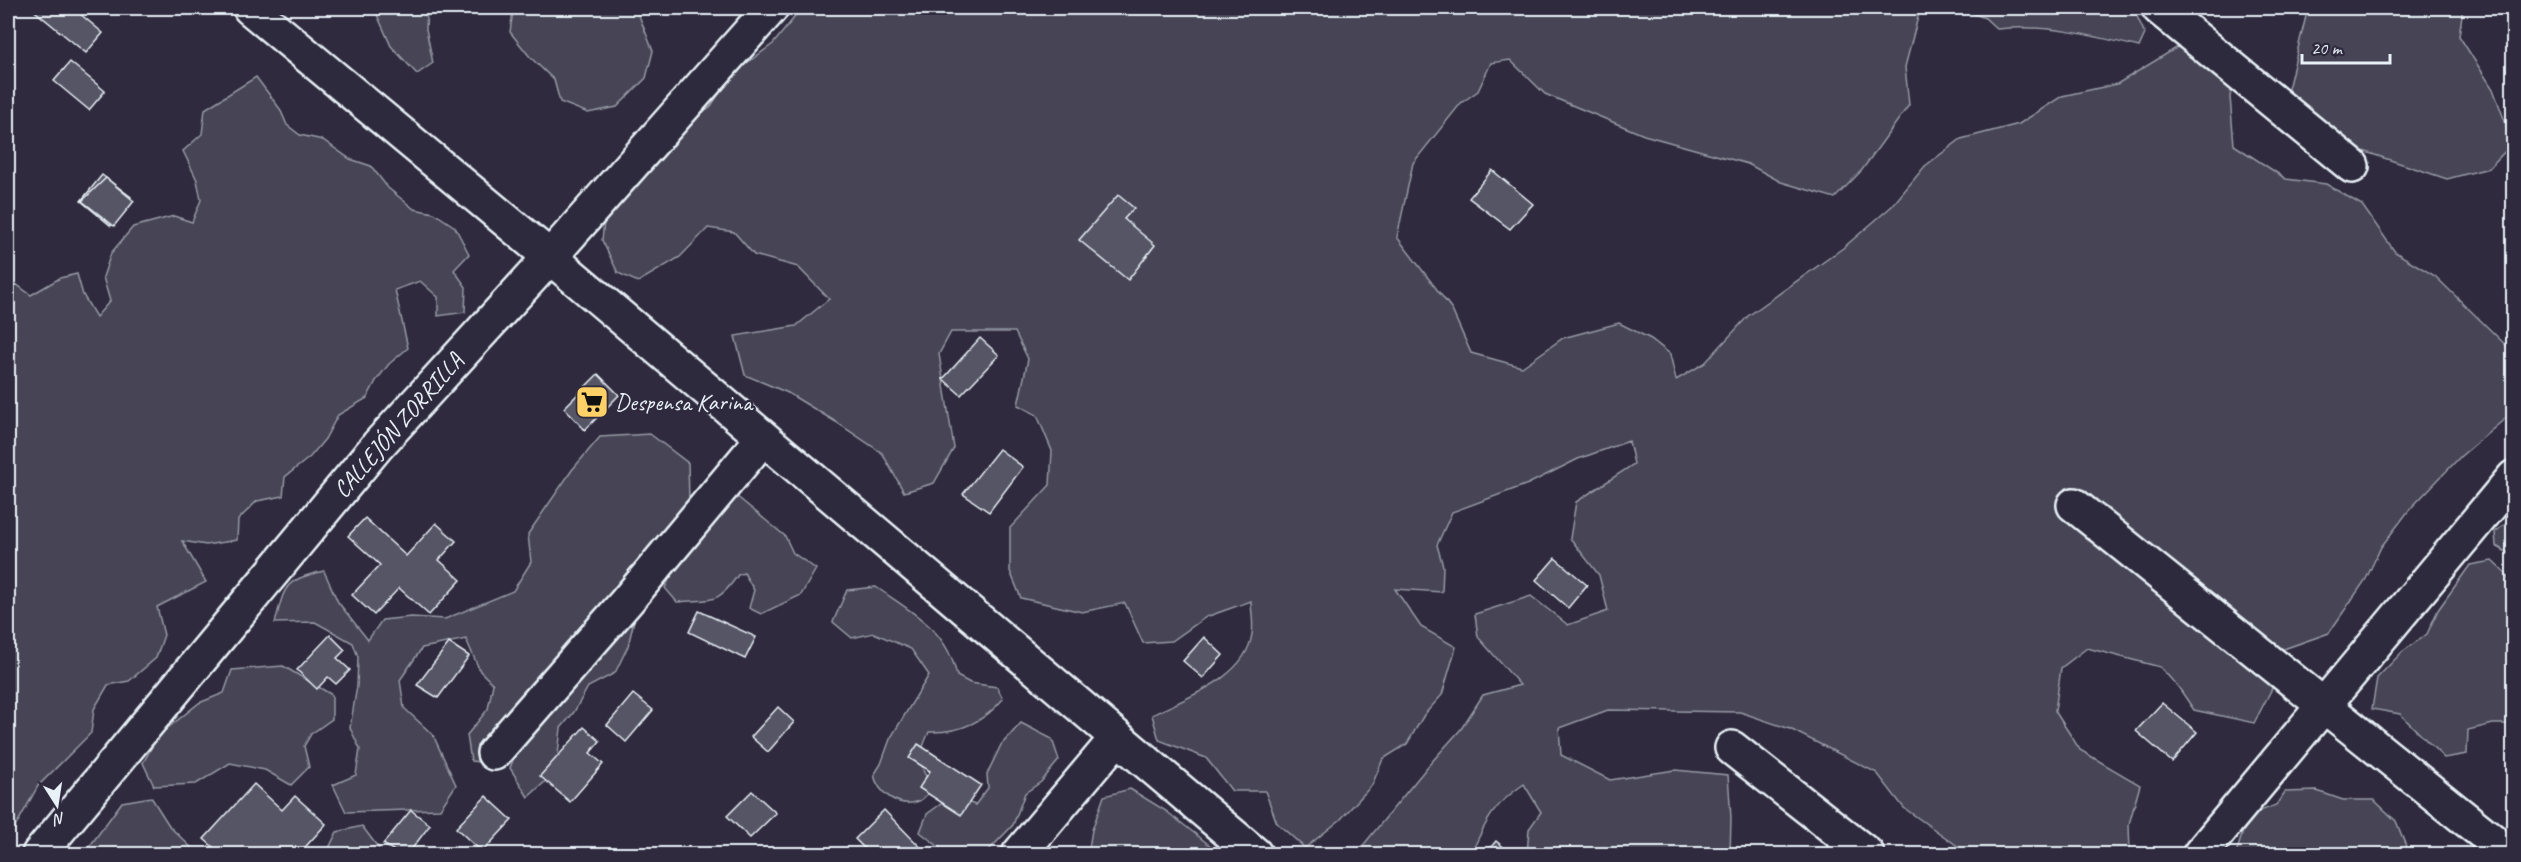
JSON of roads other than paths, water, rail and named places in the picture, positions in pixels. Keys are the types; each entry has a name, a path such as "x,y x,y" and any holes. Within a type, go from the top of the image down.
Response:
{"street":[{"path":"250,8 550,257 1255,855"},
{"name":"CALLEJÓN ZORRILLA","path":"39,855 378,445 550,257 771,8"},
{"path":"2159,8 2352,166"},
{"path":"494,753 626,602 763,438"},
{"path":"2200,855 2514,477"},
{"path":"2074,505 2508,855"},
{"path":"1019,855 1117,738"},
{"path":"1732,748 1867,855"}],"place":[{"name":"Despensa Karina","path":"592,402"}]}
